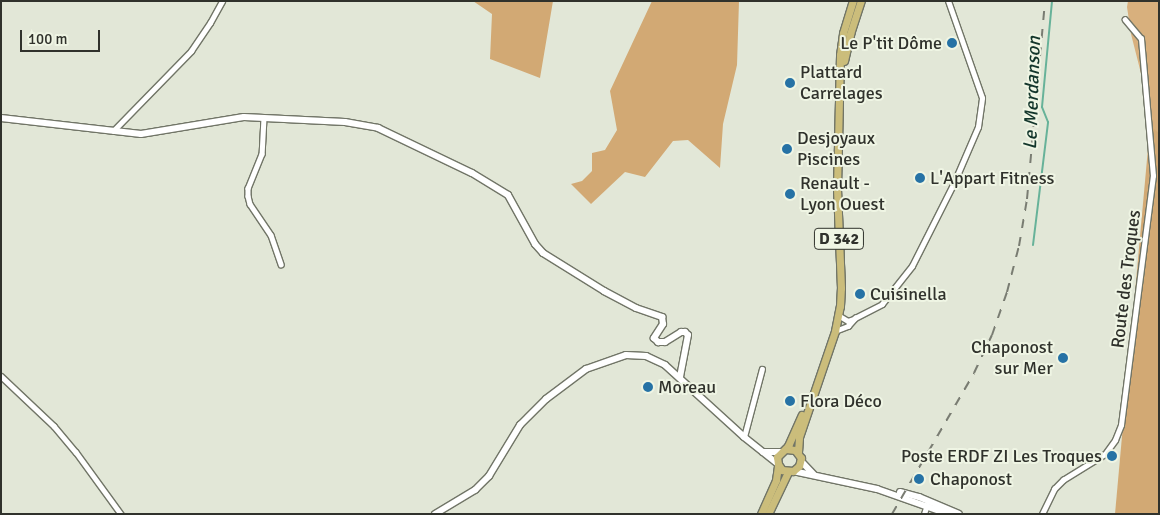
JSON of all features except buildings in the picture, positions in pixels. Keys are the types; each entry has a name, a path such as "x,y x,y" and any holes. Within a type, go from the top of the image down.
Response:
{"main road":[{"name":"D 342","path":"798,452 799,437 835,331 838,315 841,288 837,188 840,56 843,33 853,1"},
{"name":"D 342","path":"840,79 860,1"},
{"name":"D 342","path":"783,450 812,396"},
{"path":"761,514 776,480 777,457 783,450 792,448 798,452 801,461 798,468 791,472 768,514"},
{"path":"778,464 791,472"}],"street":[{"path":"113,132 191,50 210,23 222,1"},
{"path":"838,315 848,321 882,304 912,266 953,184 978,127 982,98 948,1"},
{"name":"Route des Troques","path":"1042,514 1054,489 1063,480 1105,454 1115,440 1121,425 1153,176 1141,39 1125,20"},
{"path":"1,118 113,132 153,133 223,119 264,118 362,124 378,128 501,189 513,200 535,244 543,253 604,291 636,308 662,317 663,324 654,338 658,342 665,342 681,332 685,332 688,335 680,377"},
{"path":"264,118 262,154 248,188 248,196 271,235 281,264"},
{"path":"835,331 848,326 856,318"},
{"path":"435,514 462,499 490,476 520,424 546,399 586,369 626,355 646,356 665,365 744,437 778,464"},
{"path":"744,437 762,369"},
{"path":"1,376 54,426 76,452 121,514"},
{"path":"763,452 783,450"},
{"path":"801,461 813,474"},
{"path":"791,472 813,474 877,490 927,505 946,513"},
{"path":"877,490 912,495 959,514"},
{"path":"924,514 927,505"},
{"path":"936,514 946,513"}],"shaded area":[{"path":"473,1 553,1 540,78 490,59 492,14"},
{"path":"652,1 739,1 737,65 723,124 720,168 688,140 673,141 645,177 625,172 591,204 571,184 582,181 592,171 592,153 605,150 617,130 610,91"},
{"path":"1128,1 1159,1 1159,477 1149,105 1131,34 1127,7"},
{"path":"1150,126 1159,133 1159,514 1115,514"}],"waterway":[{"name":"Le Merdanson","path":"1033,245 1048,122 1042,107 1052,1"}],"railway":[{"path":"892,514 974,373 992,335 1007,292 1019,246 1027,199 1045,1"}],"place":[{"name":"Le P'tit Dôme","path":"952,43"},
{"name":"Plattard Carrelages","path":"790,83"},
{"name":"Desjoyaux Piscines","path":"787,149"},
{"name":"L'Appart Fitness","path":"920,178"},
{"name":"Renault - Lyon Ouest","path":"790,194"},
{"name":"Cuisinella","path":"860,294"},
{"name":"Chaponost sur Mer","path":"1063,358"},
{"name":"Moreau","path":"648,387"},
{"name":"Flora Déco","path":"790,401"},
{"name":"Poste ERDF ZI Les Troques","path":"1112,456"},
{"name":"Chaponost","path":"919,479"}]}
